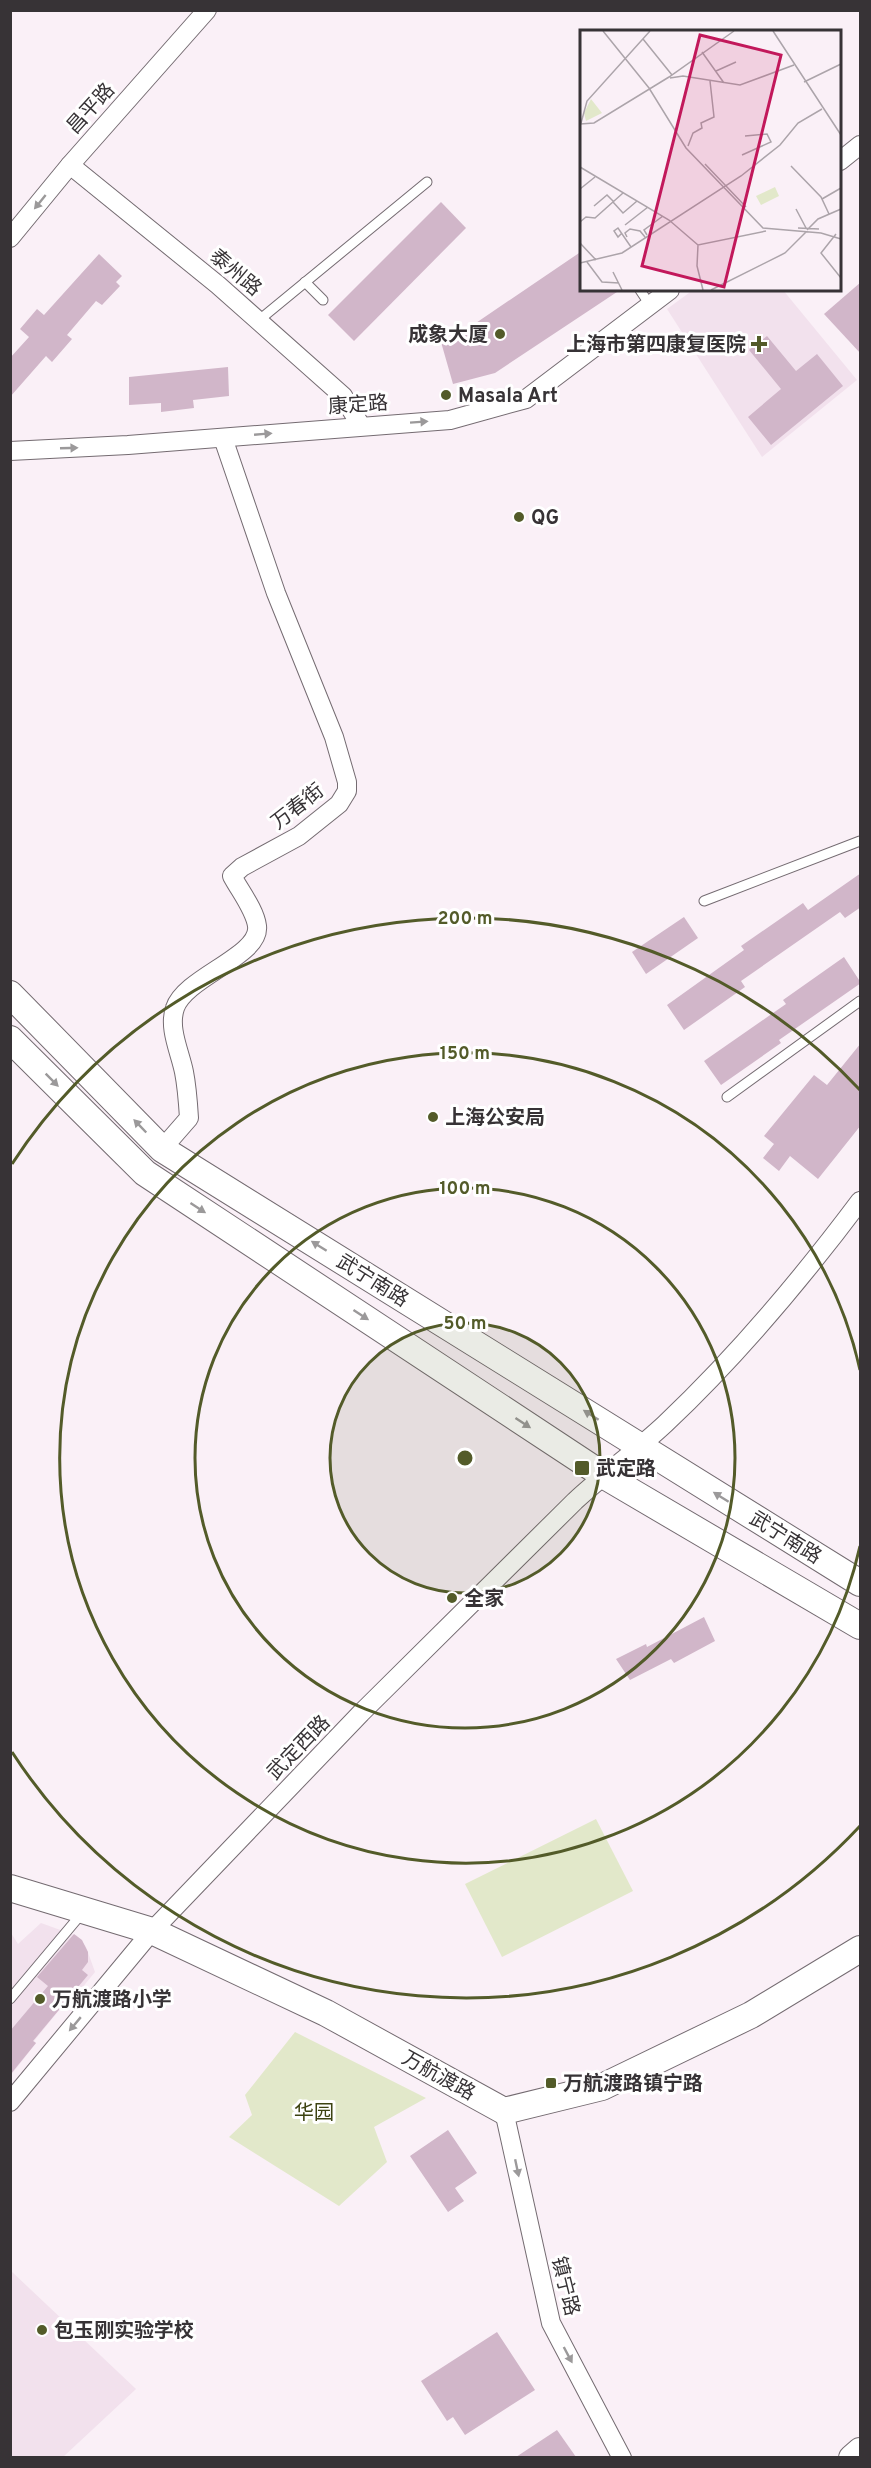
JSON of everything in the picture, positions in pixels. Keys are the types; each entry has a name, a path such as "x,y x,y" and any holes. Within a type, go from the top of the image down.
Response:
{"main road":[{"name":"武宁南路","path":"10,994 162,1149 861,1583"},
{"name":"武宁南路","path":"10,1039 145,1173 603,1475 861,1626"},
{"name":"万航渡路","path":"10,1888 152,1930 326,2013 504,2111"},
{"path":"504,2111 602,2087 751,2015 861,1949"},
{"path":"852,2457 861,2451"}],"street":[{"name":"昌平路","path":"10,238 70,165 207,10"},
{"path":"841,160 861,145"},
{"name":"泰州路","path":"70,165 218,285 343,396 361,426"},
{"name":"康定路","path":"10,451 128,445 450,420 526,399 645,297 666,291"},
{"name":"万春街","path":"162,1149 189,1118 186,1082 173,1023 178,1002 192,987 247,948 257,934 255,920 232,876 242,867 299,836 339,804 347,791 342,762 334,737 280,603 224,438"},
{"path":"641,1446 720,1370 769,1318 861,1201"},
{"name":"武定西路","path":"10,2102 152,1930 369,1705 603,1475 641,1446"},
{"name":"镇宁路","path":"504,2111 550,2324 622,2457"}],"lane":[{"path":"258,321 427,182"},
{"path":"305,282 323,300"},
{"path":"704,902 861,841"},
{"path":"727,1097 861,1001"},
{"path":"10,1999 84,1910"}],"shaded area":[{"name":"上海市第四康复医院","path":"692,291 784,291 857,380 762,457 667,309"},
{"name":"万航渡路小学","path":"41,1923 77,1936 86,1947 95,1972 72,2000 69,1998 34,2041 36,2043 11,2075 11,1933 18,1944"},
{"name":"包玉刚实验学校","path":"11,2271 136,2389 63,2457 11,2457"}],"green space":[{"path":"596,1819 633,1891 502,1957 465,1884"},
{"name":"华园","path":"295,2032 426,2098 374,2127 387,2162 339,2206 229,2137 252,2115 245,2095"}],"building":[{"path":"441,202 466,228 354,341 328,315"},
{"path":"580,252 580,291 618,291 495,373 453,384 441,342 470,327"},
{"path":"99,254 122,276 116,282 120,286 102,305 96,301 67,335 72,339 52,362 46,356 10,397 10,358 29,337 20,329 37,309 44,315"},
{"path":"861,282 861,354 824,314"},
{"path":"767,336 796,371 817,354 843,386 771,445 748,417 781,389 749,350"},
{"path":"228,367 229,396 193,400 194,408 161,412 161,403 129,405 129,377"},
{"path":"861,873 861,907 845,918 840,912 741,981 745,987 684,1030 667,1005 744,950 741,946 803,903 808,910"},
{"path":"684,917 698,938 646,974 632,952"},
{"path":"844,957 861,983 779,1040 781,1043 721,1085 704,1061 786,1004 783,1000"},
{"path":"861,1043 861,1125 818,1179 790,1156 779,1171 763,1158 774,1144 764,1136 814,1075 827,1085"},
{"path":"704,1617 715,1641 674,1663 671,1659 630,1680 616,1659 646,1644 647,1647"},
{"path":"74,1934 82,1940 88,1952 88,1962 82,1970 88,1975 33,2041 36,2043 10,2075 10,2031 48,1986 37,1977"},
{"path":"448,2130 477,2173 455,2188 464,2201 448,2212 410,2156"},
{"path":"497,2332 535,2390 465,2435 453,2417 447,2421 421,2381"},
{"path":"557,2430 576,2457 516,2457"}],"place":[{"name":"成象大厦","path":"500,334"},
{"name":"上海市第四康复医院","path":"759,344"},
{"name":"Masala Art","path":"446,395"},
{"name":"QG","path":"519,517"},
{"name":"上海公安局","path":"433,1117"},
{"name":"武定路","path":"582,1468"},
{"name":"全家","path":"452,1598"},
{"name":"万航渡路小学","path":"40,1999"},
{"name":"万航渡路镇宁路","path":"551,2083"},
{"name":"包玉刚实验学校","path":"42,2330"}]}
